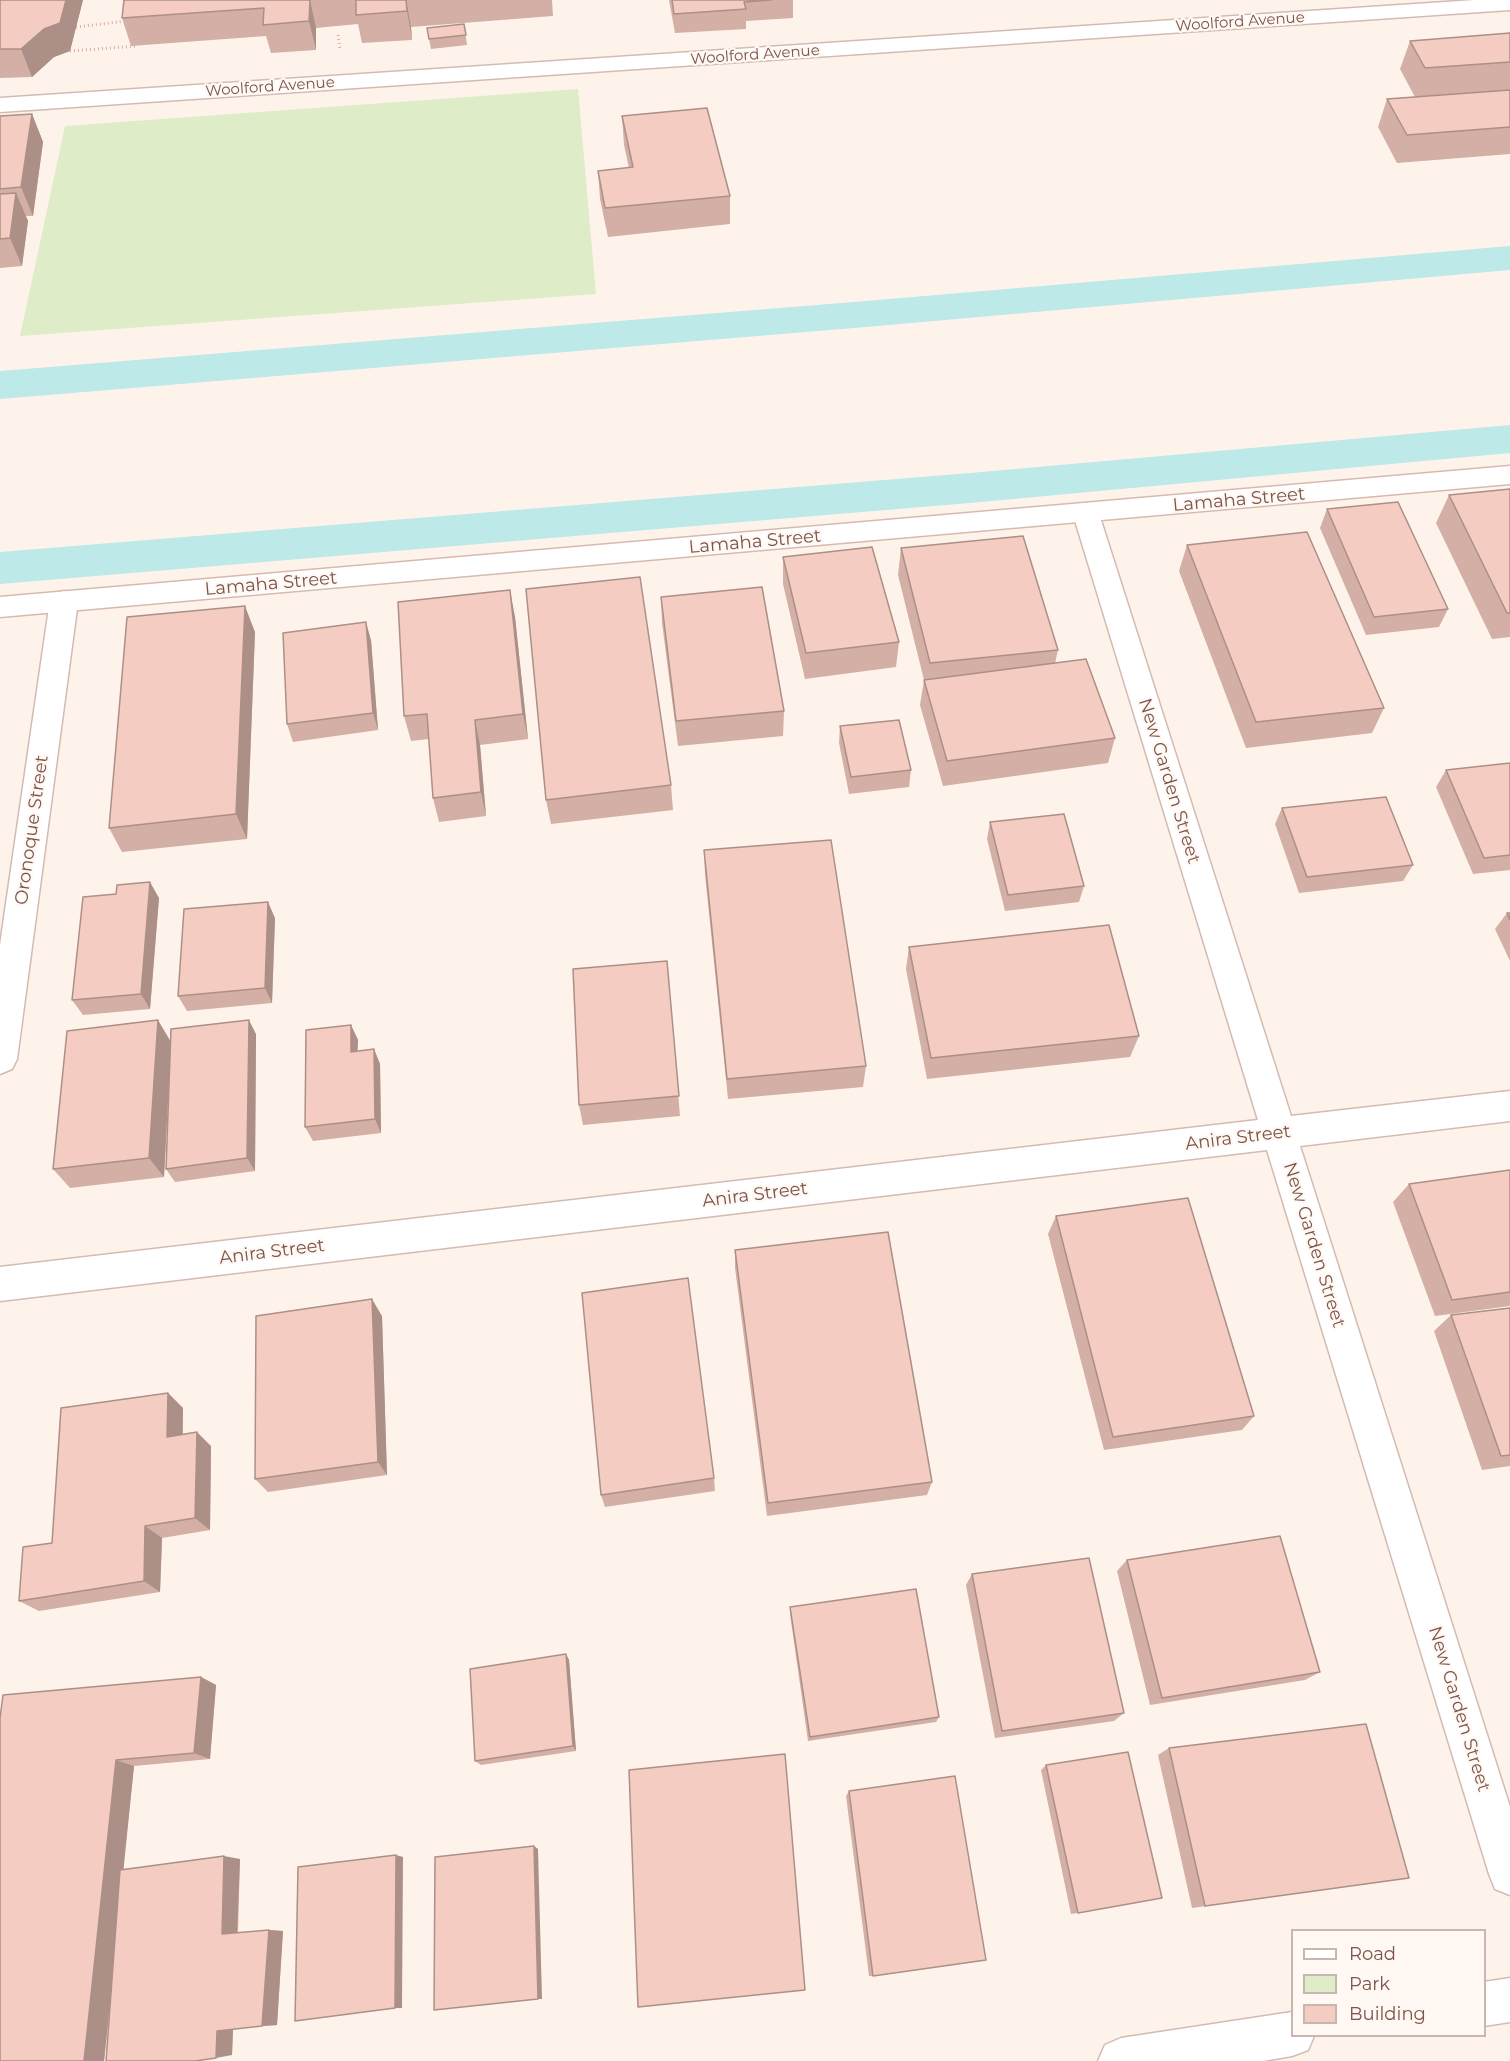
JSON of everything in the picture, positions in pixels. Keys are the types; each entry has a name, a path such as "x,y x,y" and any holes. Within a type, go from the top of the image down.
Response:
{"street":[{"name":"Woolford Avenue","path":"0,105 1510,4"},
{"name":"Lamaha Street","path":"0,607 1086,514 1510,475"},
{"name":"New Garden Street","path":"1086,514 1510,1874"},
{"name":"Oronoque Street","path":"0,1059 64,602"},
{"name":"Anira Street","path":"0,1284 1510,1106"},
{"path":"1486,2004 1510,2000"},
{"path":"1121,2061 1291,2034"}],"path":[{"path":"76,27 134,20"},
{"path":"70,51 137,46"}],"green space":[{"path":"578,89 596,294 20,336 65,126"}],"building":[{"path":"0,0 66,0 60,23 44,29 21,49 0,49"},
{"path":"124,0 310,0 309,21 263,25 264,8 122,18"},
{"path":"356,0 406,0 407,11 356,15"},
{"path":"672,0 771,0 744,2 746,9 674,14"},
{"path":"464,24 466,35 429,39 427,28"},
{"path":"1510,33 1510,62 1425,68 1410,41"},
{"path":"1510,90 1510,127 1407,135 1387,99"},
{"path":"707,108 730,196 605,208 598,171 633,167 622,116"},
{"path":"32,114 21,187 0,189 0,116"},
{"path":"16,193 10,238 0,239 0,194"},
{"path":"1510,489 1510,613 1507,613 1449,495"},
{"path":"1398,502 1448,609 1374,617 1327,509"},
{"path":"1307,532 1384,708 1256,722 1187,545"},
{"path":"1023,536 1058,650 930,663 901,548"},
{"path":"872,547 899,642 806,653 783,557"},
{"path":"640,577 671,785 546,800 526,589"},
{"path":"762,587 784,711 676,721 661,597"},
{"path":"510,590 523,714 475,720 481,792 433,798 427,714 404,716 398,602"},
{"path":"245,606 236,814 109,828 127,617"},
{"path":"366,622 373,713 287,724 283,633"},
{"path":"1086,659 1115,738 947,761 924,680"},
{"path":"899,720 911,770 851,777 840,726"},
{"path":"1510,763 1510,855 1484,858 1446,770"},
{"path":"1386,797 1413,865 1307,877 1282,808"},
{"path":"1064,814 1084,886 1008,895 990,822"},
{"path":"831,840 866,1066 727,1079 704,850"},
{"path":"150,882 141,994 72,1000 83,897 116,894 117,885"},
{"path":"268,902 265,988 178,996 184,909"},
{"path":"1109,925 1139,1036 931,1058 909,947"},
{"path":"667,961 679,1096 579,1105 573,969"},
{"path":"158,1020 149,1158 53,1169 67,1031"},
{"path":"249,1020 247,1158 166,1169 171,1029"},
{"path":"351,1025 351,1052 374,1049 375,1119 305,1127 306,1030"},
{"path":"1510,1170 1510,1292 1452,1300 1409,1184"},
{"path":"1188,1198 1254,1416 1113,1437 1056,1216"},
{"path":"888,1232 932,1482 768,1503 735,1250"},
{"path":"688,1278 714,1478 601,1495 582,1293"},
{"path":"372,1299 378,1462 255,1479 256,1316"},
{"path":"1510,1308 1510,1455 1501,1456 1451,1315"},
{"path":"168,1393 167,1437 197,1432 195,1518 145,1526 144,1581 19,1601 23,1547 52,1543 61,1408"},
{"path":"1280,1536 1320,1672 1162,1698 1127,1560"},
{"path":"1089,1558 1124,1713 1002,1731 972,1574"},
{"path":"916,1589 939,1717 810,1737 790,1607"},
{"path":"566,1654 573,1746 475,1761 470,1669"},
{"path":"201,1677 194,1753 116,1760 84,2061 0,2061 0,1718 3,1695"},
{"path":"1366,1724 1409,1878 1205,1906 1169,1748"},
{"path":"1128,1752 1162,1898 1078,1913 1046,1765"},
{"path":"785,1754 805,1990 638,2007 629,1770"},
{"path":"955,1776 986,1960 873,1976 849,1791"},
{"path":"534,1846 538,1999 434,2010 435,1857"},
{"path":"396,1855 395,2008 295,2021 298,1867"},
{"path":"224,1856 222,1934 269,1930 262,2026 217,2031 216,2058 195,2061 106,2061 120,1870"}],"waterway":[{"path":"0,385 866,314 1510,258"},
{"path":"0,568 970,488 1510,439"}]}
